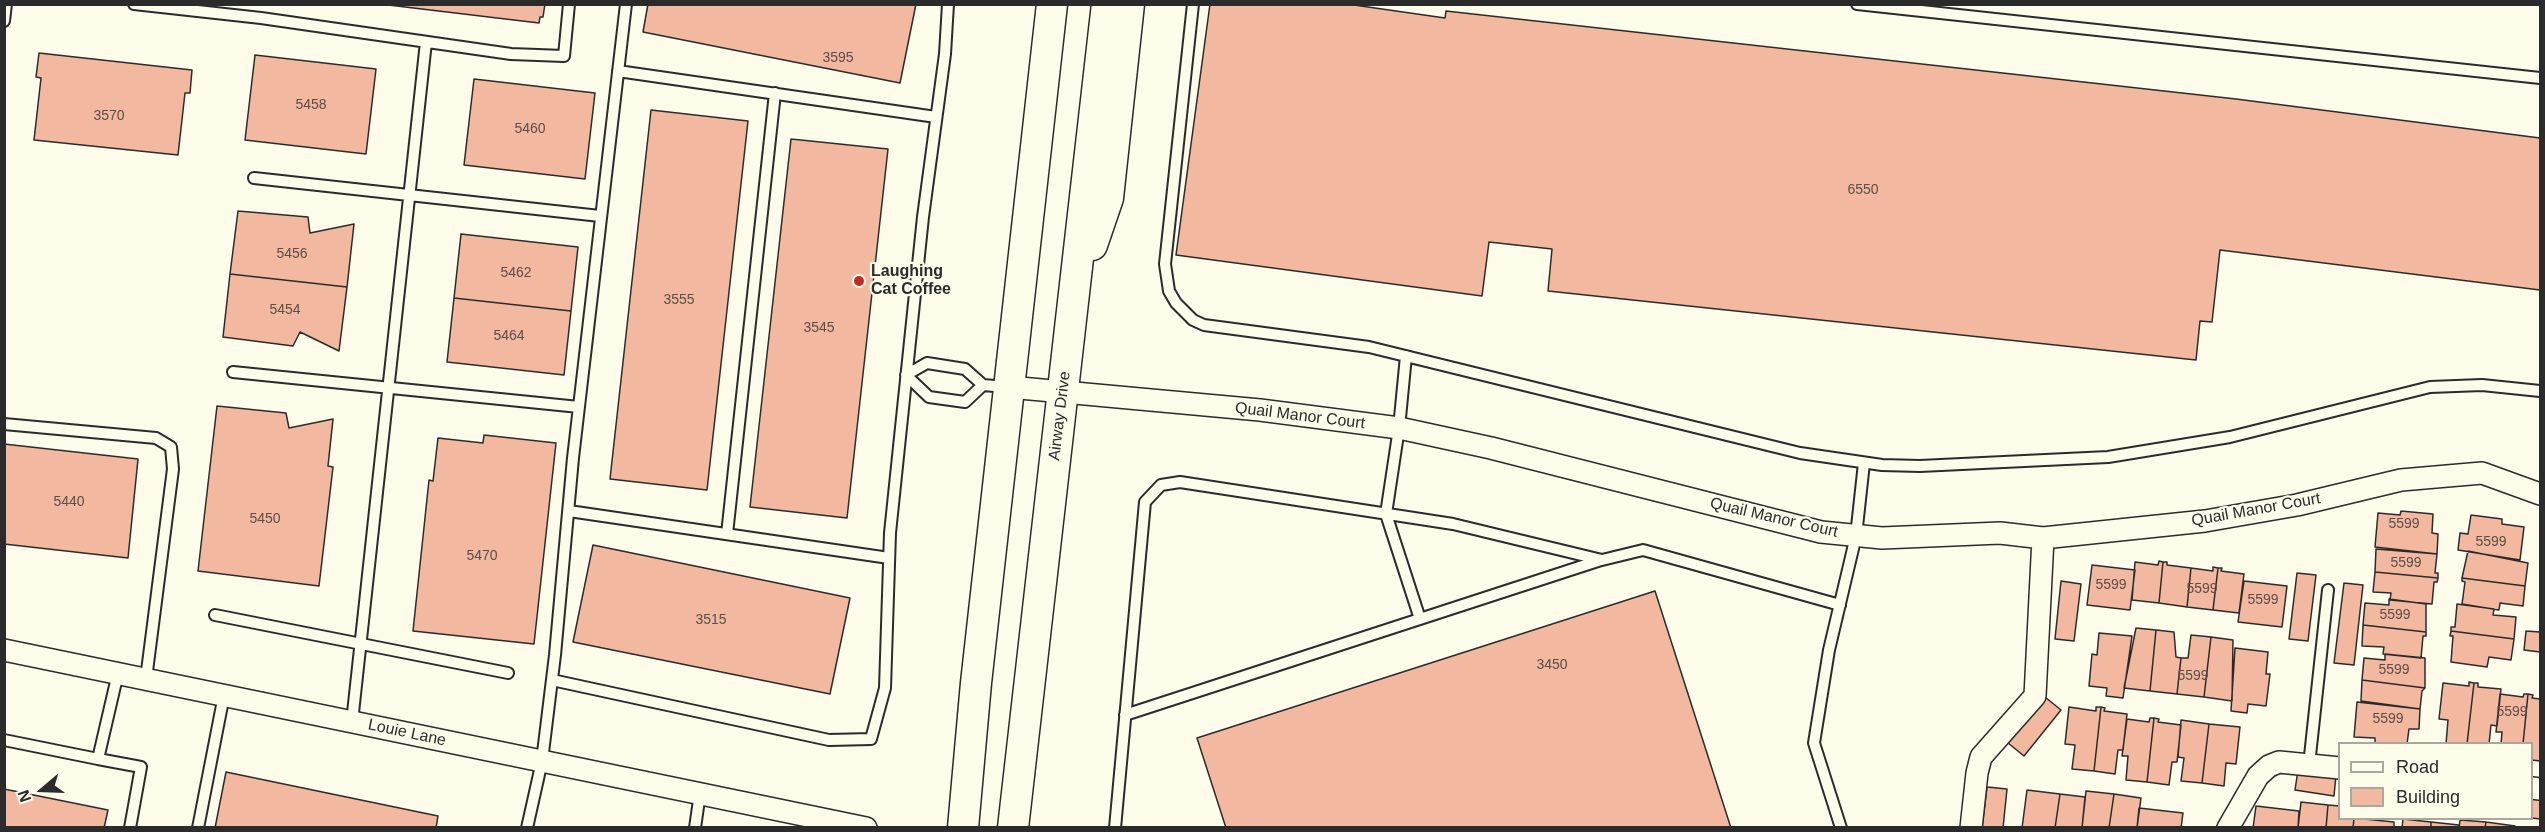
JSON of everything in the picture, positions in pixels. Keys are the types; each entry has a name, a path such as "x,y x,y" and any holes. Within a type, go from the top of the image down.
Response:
{"main road":[{"path":"1040,4 1042,94"},
{"path":"963,828 976,682 996,386 1042,94 1052,4"},
{"name":"Airway Drive","path":"1013,828 1107,4"},
{"path":"1077,274 1090,252 1108,198 1129,4"}],"street":[{"name":"Quail Manor Court","path":"996,386 1063,394 1260,410 1399,428 1491,448 1821,532 1856,536 1911,538 2000,533 2043,538 2205,521 2297,505 2402,480 2482,473 2541,495"},
{"path":"1971,828 1981,757 2035,696 2043,538"},
{"name":"Louie Lane","path":"4,650 866,828"},
{"path":"2228,828 2258,776 2269,766 2279,762 2338,768"}],"lane":[{"path":"4,21 6,4"},
{"path":"134,4 261,18 511,54 564,56 569,4"},
{"path":"527,828 542,760 552,680 579,407 626,4"},
{"path":"552,680 829,740 871,739 885,688 889,558 906,375 945,54 948,4"},
{"path":"1193,4 1165,264 1169,291 1176,303 1193,320 1216,328 1344,343 1406,356 1800,453 1864,463 1920,466 2108,457 2230,437 2430,387 2482,385 2541,391"},
{"path":"1857,4 1905,6 2541,78"},
{"path":"352,722 426,42"},
{"path":"618,71 936,117"},
{"path":"727,534 775,93"},
{"path":"254,178 600,216"},
{"path":"1406,356 1399,428 1386,514 1420,619"},
{"path":"906,375 927,363 965,369 996,386"},
{"path":"233,372 579,407"},
{"path":"906,375 929,397 965,402 996,386"},
{"path":"4,424 156,438 171,447 173,469 146,679"},
{"path":"1841,828 1814,743 1829,650 1856,536 1864,463"},
{"path":"1115,828 1145,502 1161,485 1180,482 1453,524 1602,560"},
{"path":"568,511 889,558"},
{"path":"1125,715 1602,560 1643,550 1840,605"},
{"path":"2309,765 2328,590"},
{"path":"215,615 508,673"},
{"path":"98,759 118,673"},
{"path":"198,828 224,695"},
{"path":"4,740 141,767 130,828"},
{"path":"695,828 700,793"}],"building":[{"path":"380,4 545,4 543,17 540,17 539,23"},
{"path":"648,4 916,4 900,83 643,32"},
{"path":"1210,4 1347,4 1445,18 1446,11 2236,99 2540,138 2540,290 2220,250 2212,322 2200,321 2196,360 1548,291 1552,249 1489,242 1482,296 1176,255"},
{"path":"39,53 192,70 190,93 185,93 178,155 34,140 41,78 36,77"},
{"path":"255,55 376,69 366,154 245,140"},
{"path":"474,79 595,93 585,179 464,165"},
{"path":"651,110 748,121 707,490 610,479"},
{"path":"791,139 888,149 847,518 750,507"},
{"path":"238,211 308,217 310,233 354,224 347,287 230,274"},
{"path":"461,234 578,247 571,311 454,298"},
{"path":"230,274 347,287 339,351 300,332 293,346 223,337"},
{"path":"454,298 571,311 564,375 447,362"},
{"path":"217,406 286,413 289,428 333,419 328,466 333,467 319,586 198,571"},
{"path":"484,435 556,443 534,644 413,631 429,480 433,481 438,438 483,443"},
{"path":"4,444 138,459 128,558 4,544"},
{"path":"2401,511 2433,514 2432,533 2438,534 2437,554 2375,547 2378,513 2400,515"},
{"path":"2471,515 2502,519 2502,524 2524,527 2520,560 2458,550 2460,533 2468,534"},
{"path":"593,545 850,598 830,694 573,642"},
{"path":"2376,549 2437,554 2435,573 2438,573 2438,578 2375,572"},
{"path":"2468,551 2528,563 2525,586 2462,578"},
{"path":"2159,561 2163,562 2159,603 2132,600 2135,562 2158,565"},
{"path":"2163,562 2167,562 2167,565 2191,568 2187,607 2159,603"},
{"path":"2092,565 2135,570 2130,610 2087,605"},
{"path":"2213,567 2218,568 2213,610 2187,607 2191,568 2213,571"},
{"path":"2218,568 2222,568 2221,571 2244,574 2239,613 2213,610"},
{"path":"2375,572 2438,578 2437,582 2434,582 2432,604 2390,600 2391,593 2373,592"},
{"path":"2297,573 2316,575 2308,641 2289,639"},
{"path":"2462,578 2525,586 2523,606 2500,603 2499,610 2462,604 2465,582"},
{"path":"2061,581 2081,584 2074,641 2055,639"},
{"path":"2244,581 2287,586 2282,627 2238,622"},
{"path":"2344,583 2363,585 2354,665 2334,663"},
{"path":"1655,591 1731,828 1226,828 1197,738"},
{"path":"2389,599 2426,604 2426,632 2363,625 2365,603 2389,605"},
{"path":"2457,604 2494,609 2493,615 2516,617 2514,639 2451,631 2451,627 2455,627"},
{"path":"2363,625 2426,632 2426,636 2423,636 2421,658 2383,654 2384,647 2362,646"},
{"path":"2136,628 2156,630 2150,691 2124,688"},
{"path":"2156,630 2174,632 2176,657 2181,658 2177,694 2150,691"},
{"path":"2451,631 2514,639 2511,660 2489,657 2487,667 2451,662 2453,636 2450,636"},
{"path":"2526,631 2540,632 2540,652 2524,650"},
{"path":"2099,633 2132,636 2123,698 2106,696 2107,688 2089,686 2092,654 2097,655"},
{"path":"2191,635 2211,637 2204,697 2177,694 2181,658 2188,658"},
{"path":"2211,637 2233,640 2232,701 2204,697"},
{"path":"2235,648 2268,652 2266,674 2270,674 2266,706 2248,704 2247,713 2231,711"},
{"path":"2385,654 2425,658 2425,688 2362,680 2364,658 2385,660"},
{"path":"2362,680 2425,688 2422,691 2420,709 2361,701"},
{"path":"2469,682 2474,683 2467,742 2446,742 2448,720 2439,719 2443,683 2469,686"},
{"path":"2474,683 2478,683 2478,687 2501,689 2497,726 2491,725 2489,742 2467,742"},
{"path":"2500,694 2523,697 2524,694 2528,694 2523,742 2501,742 2502,732 2496,732"},
{"path":"2528,694 2533,695 2532,698 2540,699 2540,761 2533,760 2533,742 2523,742"},
{"path":"2045,697 2061,710 2024,756 2008,743"},
{"path":"2357,702 2420,709 2419,729 2409,729 2407,742 2375,742 2375,738 2354,737"},
{"path":"2069,707 2096,711 2096,707 2101,707 2094,771 2072,769 2075,745 2065,744"},
{"path":"2101,707 2105,708 2104,711 2127,714 2123,750 2118,750 2115,774 2094,771"},
{"path":"2150,718 2154,718 2147,782 2126,780 2128,756 2122,756 2127,719 2149,722"},
{"path":"2154,718 2159,719 2158,722 2181,725 2177,762 2172,762 2169,785 2147,782"},
{"path":"2181,720 2209,724 2202,783 2181,781 2184,758 2178,757"},
{"path":"2209,724 2240,727 2236,764 2226,763 2224,786 2202,783"},
{"path":"2298,770 2336,775 2334,796 2295,790"},
{"path":"226,772 438,816 436,828 215,828"},
{"path":"1987,787 2007,789 2003,828 1982,828"},
{"path":"4,789 108,810 104,828 4,828"},
{"path":"2027,790 2060,794 2055,828 2022,828"},
{"path":"2086,791 2114,794 2109,828 2082,828"},
{"path":"2060,794 2085,797 2082,828 2055,828"},
{"path":"2114,794 2141,798 2137,828 2109,828"},
{"path":"2533,798 2540,799 2540,819 2533,818"},
{"path":"2301,802 2328,805 2326,828 2298,828"},
{"path":"2328,805 2338,806 2338,820 2354,820 2353,828 2326,828"},
{"path":"2256,806 2299,811 2298,828 2253,828"},
{"path":"2139,808 2183,813 2181,828 2137,828"},
{"path":"2354,820 2394,822 2394,828 2353,828"},
{"path":"2403,820 2431,822 2431,828 2402,828"},
{"path":"2460,820 2486,822 2485,828 2459,828"},
{"path":"2431,822 2459,825 2459,828 2431,828"},
{"path":"2486,822 2515,826 2514,828 2485,828"}],"place":[{"name":"Laughing Cat Coffee","path":"859,281"}]}
